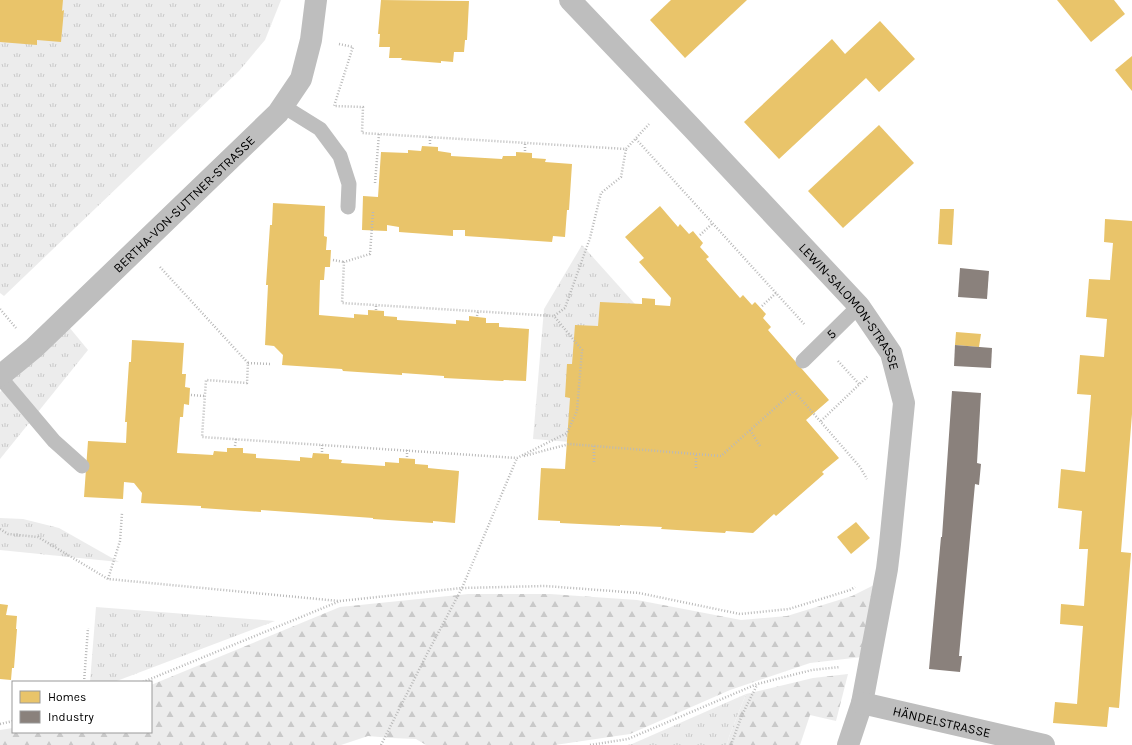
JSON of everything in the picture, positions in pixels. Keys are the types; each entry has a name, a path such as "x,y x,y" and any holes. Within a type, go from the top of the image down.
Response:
{"street":[{"name":"BERTHA-VON-SUTTNER-STRASSE","path":"0,376 34,348 278,113 301,79 311,40 316,0"},
{"name":"LEWIN-SALOMON-STRASSE","path":"570,0 859,306 891,353 904,404 887,569 862,703 848,745"},
{"name":"HÄNDELSTRASSE","path":"862,703 1044,745"}],"lane":[{"path":"283,106 320,130 340,156 349,184 348,207"},
{"name":"5","path":"803,361 859,306"},
{"path":"0,376 54,441 82,466"}],"path":[{"path":"311,40 353,46 334,106 363,107 362,133 626,149"},
{"path":"344,262 342,303 554,316 564,308 590,238 601,193 621,177 626,149 669,104"},
{"path":"375,186 378,134"},
{"path":"430,137 430,144"},
{"path":"636,139 859,384"},
{"path":"525,143 525,151"},
{"path":"333,260 344,262 370,254 374,209"},
{"path":"700,235 713,223"},
{"path":"140,245 248,363 272,364"},
{"path":"762,306 776,292"},
{"path":"376,305 376,310"},
{"path":"477,316 478,312"},
{"path":"381,745 462,588 517,458 568,434 578,410 582,350 554,316"},
{"path":"821,421 891,353"},
{"path":"248,363 247,383 206,380 202,437 517,458 569,444 721,456 794,391 860,467 868,481"},
{"path":"191,395 205,396"},
{"path":"750,430 760,446"},
{"path":"235,446 236,439"},
{"path":"322,445 322,452"},
{"path":"594,446 594,462"},
{"path":"407,457 408,450"},
{"path":"696,454 696,468"},
{"path":"108,579 120,541 122,514"},
{"path":"0,529 8,534 38,537 108,579 340,601 462,588 545,586 639,593 740,614 789,609 850,590 887,569"},
{"path":"145,681 340,601"},
{"path":"84,681 88,628"},
{"path":"590,745 628,739 757,684 812,670 870,663"},
{"path":"731,745 742,715 757,684"},
{"path":"0,724 12,721"}],"green space":[{"path":"0,0 281,0 265,40 239,71 4,296 0,293"},
{"path":"582,245 748,430 720,454 533,439 544,309"},
{"path":"69,327 88,350 0,459 0,392"},
{"path":"0,518 23,519 59,528 119,562 0,550"},
{"path":"878,583 862,657 810,663 730,690 630,734 555,745 426,745 416,739 368,736 341,745 0,745 0,730 12,728 12,733 152,733 152,685 340,607 468,594 550,594 637,600 741,620 787,616 852,596"},
{"path":"96,607 275,621 117,681 90,681"},
{"path":"848,674 836,721 810,715 800,745 727,745 746,694 813,678"},
{"path":"746,694 727,745 627,745 632,744"}],"building: Homes":[{"path":"0,0 63,0 62,11 64,10 61,42 37,40 37,45 0,42"},
{"path":"381,0 469,1 467,40 465,40 464,52 454,52 453,62 441,61 441,63 401,60 402,58 389,58 390,47 379,47 380,34 378,34"},
{"path":"671,0 747,0 685,58 650,20"},
{"path":"1057,0 1114,0 1125,14 1091,42"},
{"path":"880,21 915,59 879,92 866,78 779,159 744,122 832,39 845,54"},
{"path":"1132,56 1132,91 1115,70"},
{"path":"879,125 914,163 843,228 808,191"},
{"path":"422,146 438,147 438,151 451,153 451,156 502,159 503,156 516,156 516,152 532,153 532,158 546,159 545,162 572,164 569,210 567,210 565,237 553,236 552,242 465,236 465,230 453,230 453,236 399,232 399,227 387,225 387,231 362,230 363,196 378,197 381,152 408,153 408,150 421,151"},
{"path":"273,203 325,206 324,236 327,237 326,250 331,250 330,267 325,267 324,280 320,280 319,315 354,318 354,314 368,315 368,310 384,311 384,316 397,317 397,320 456,324 456,320 469,321 469,316 486,318 486,323 499,323 499,327 529,329 526,381 444,378 444,376 343,371 342,369 282,365 283,355 274,346 265,345 268,285 266,285"},
{"path":"660,206 678,227 680,224 689,234 693,231 703,243 700,247 709,257 706,259 740,298 743,295 752,305 755,302 766,314 763,318 771,327 768,330 829,400 806,420 839,458 822,472 824,474 776,516 774,514 753,533 726,531 725,533 661,529 662,527 560,523 560,521 538,520 541,468 565,469 570,398 565,397 567,364 572,364 575,325 598,326 600,302 642,304 642,298 655,299 655,305 670,306 671,298 639,262 644,258 625,237"},
{"path":"940,209 954,209 952,245 938,244"},
{"path":"1105,219 1132,221 1132,414 1121,552 1131,553 1119,708 1109,707 1107,727 1053,723 1055,702 1077,704 1083,626 1060,624 1061,604 1084,606 1088,549 1079,549 1082,511 1058,508 1061,469 1085,472 1091,395 1077,394 1080,355 1104,357 1107,319 1086,317 1089,279 1110,280 1113,243 1104,242"},
{"path":"956,332 981,334 979,347 955,345"},
{"path":"132,340 184,343 182,374 186,374 185,387 190,388 189,405 184,404 183,417 180,417 177,453 213,455 214,451 227,452 227,448 243,448 243,453 256,454 256,458 300,461 300,457 312,458 313,453 329,454 329,459 342,460 341,463 385,466 385,462 399,463 399,458 415,459 415,464 428,465 428,468 459,471 455,523 433,521 433,523 261,510 261,512 201,508 201,506 141,503 142,493 134,483 124,482 123,499 84,497 88,441 126,443 127,422 125,422"},
{"path":"856,522 870,538 851,554 837,537"},
{"path":"0,604 8,605 6,615 17,616 14,668 12,668 11,680 0,679"}],"building: Industry":[{"path":"960,268 989,271 987,299 958,297"},
{"path":"955,345 992,348 991,368 954,366"},
{"path":"952,391 981,393 977,463 981,464 979,485 975,484 959,656 962,656 960,672 929,669 942,537"}]}
